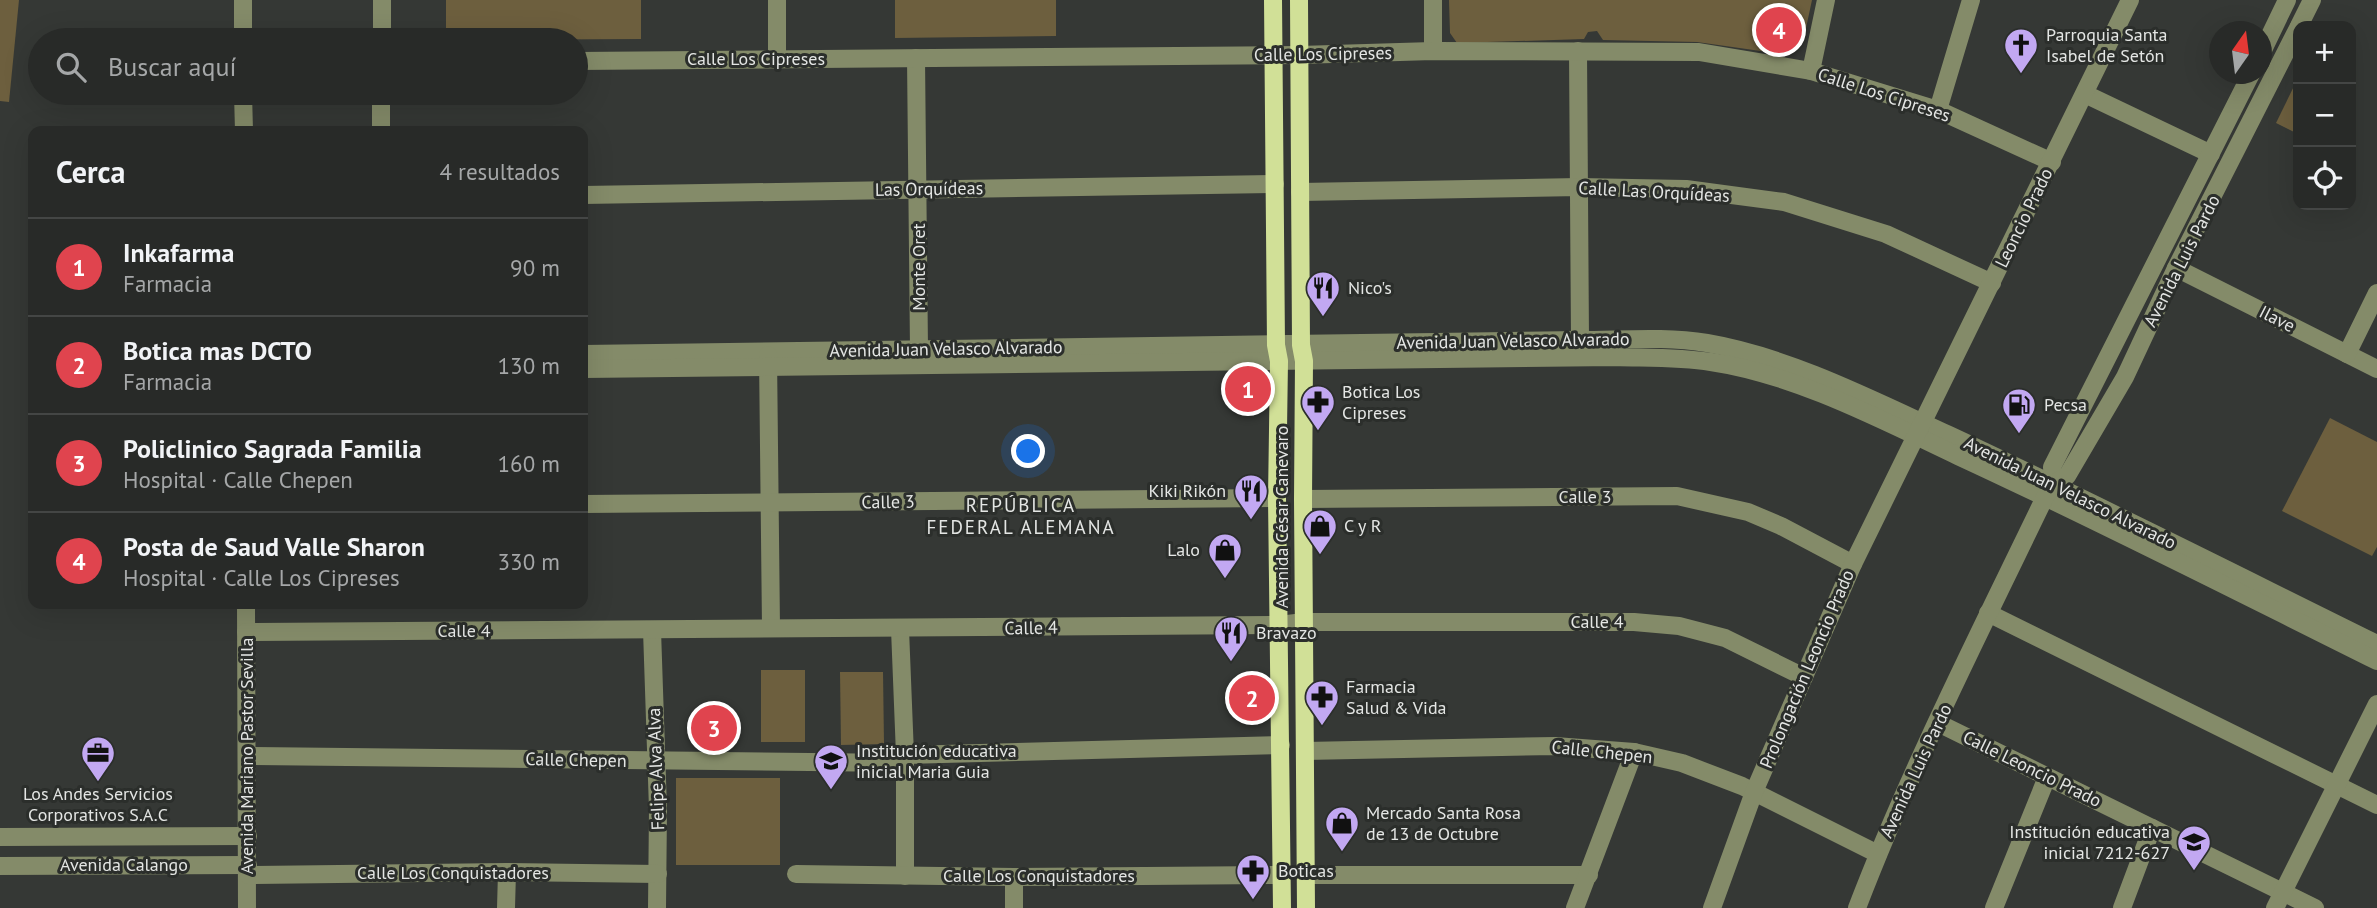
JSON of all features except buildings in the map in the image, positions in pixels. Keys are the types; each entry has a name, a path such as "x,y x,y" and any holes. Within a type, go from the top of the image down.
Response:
{"main road":[{"name":"Avenida César Canevaro","path":"1273,0 1282,908"},
{"name":"Avenida César Canevaro","path":"1299,0 1306,908"}],"street":[{"path":"243,0 243,28"},
{"path":"382,0 382,28"},
{"path":"776,0 777,59"},
{"path":"1433,0 1433,51"},
{"path":"1811,71 1826,0"},
{"path":"1938,110 1970,0"},
{"name":"Leoncio Prado","path":"1919,429 2130,0"},
{"path":"2272,31 2287,0"},
{"name":"Avenida Luis Pardo","path":"2302,21 2312,0"},
{"name":"Avenida Luis Pardo","path":"2049,490 2067,475 2125,377 2176,268 2293,39"},
{"name":"Calle Los Cipreses","path":"588,61 1299,55 1433,51 1699,52 1811,71 1938,110 2052,162"},
{"path":"1578,51 1580,340"},
{"name":"Monte Oret","path":"916,58 919,349"},
{"name":"Avenida Luis Pardo","path":"1857,908 1878,854 1988,613 2049,490 2052,467 2246,84"},
{"path":"2084,94 2211,154"},
{"path":"243,105 244,126"},
{"path":"381,126 382,105"},
{"name":"Las Orquídeas","path":"588,195 1275,184"},
{"name":"Calle Las Orquídeas","path":"1300,191 1579,187 1686,189 1784,202 1886,234 1992,283"},
{"name":"Ilave","path":"2176,268 2377,369"},
{"path":"2347,354 2377,293"},
{"name":"Avenida Juan Velasco Alvarado","path":"1302,353 1580,340 1679,340 1708,343 1797,368 1919,429 2377,644"},
{"name":"Avenida Juan Velasco Alvarado","path":"588,369 919,349 1616,357 1711,362 1777,378 1919,429"},
{"name":"Avenida Juan Velasco Alvarado","path":"588,354 768,359 1278,353"},
{"path":"768,359 771,628"},
{"name":"Prolongación Leoncio Prado","path":"1712,908 1754,792 1853,564 1919,429"},
{"name":"Avenida Juan Velasco Alvarado","path":"2049,490 2377,661"},
{"name":"Calle 3","path":"1303,499 1676,496 1748,512 1853,564"},
{"name":"Calle 3","path":"588,504 1277,498"},
{"name":"Avenida Mariano Pastor Sevilla","path":"246,609 247,908"},
{"path":"1988,613 2377,805"},
{"name":"Calle 4","path":"246,632 900,629 1279,625 1304,622 1634,622 1679,626 1725,638 1804,677"},
{"path":"900,629 905,760 905,876"},
{"name":"Felipe Alva Alva","path":"652,630 659,874 657,908"},
{"path":"2278,900 2377,704"},
{"name":"Calle Leoncio Prado","path":"1938,723 2152,828 2278,900 2315,908"},
{"name":"Calle Chepen","path":"247,756 656,761 905,760 1281,745"},
{"name":"Calle Chepen","path":"1305,751 1555,746 1634,752 1682,763 1754,792 1878,854"},
{"path":"1575,908 1634,752"},
{"path":"1994,908 2047,777"},
{"path":"2122,908 2152,828"},
{"name":"Avenida Calango","path":"0,837 248,836"},
{"name":"Avenida Calango","path":"0,866 248,870"},
{"name":"Calle Los Conquistadores","path":"248,870 659,874"},
{"path":"506,872 506,908"},
{"name":"Calle Los Conquistadores","path":"796,874 1014,877 1282,875"},
{"path":"1306,875 1588,875"},
{"path":"1014,877 1014,908"}],"shaded area":[{"path":"0,0 19,0 9,102 0,101"},
{"path":"446,0 641,0 641,39 588,39 588,28 446,28"},
{"path":"895,0 1056,0 1056,36 895,38"},
{"path":"1449,0 1812,0 1803,42 1788,55 1697,42 1603,40 1597,31 1588,32 1584,39 1457,43 1450,33"},
{"path":"2293,88 2293,132 2276,123"},
{"path":"2330,418 2377,442 2377,547 2372,556 2282,511"},
{"path":"761,670 805,670 805,742 761,742"},
{"path":"840,672 883,672 884,744 841,745"},
{"path":"676,778 780,778 780,865 676,865"}],"place":[{"name":"Posta de Saud Valle Sharon","path":"1779,30"},
{"name":"Parroquia Santa Isabel de Setón","path":"2021,75"},
{"name":"Nico's","path":"1323,318"},
{"name":"Inkafarma","path":"1248,389"},
{"name":"Botica Los Cipreses","path":"1318,432"},
{"name":"Pecsa","path":"2019,435"},
{"name":"Kiki Rikón","path":"1251,521"},
{"name":"C y R","path":"1320,556"},
{"name":"Lalo","path":"1225,580"},
{"name":"Bravazo","path":"1231,663"},
{"name":"Botica mas DCTO","path":"1252,698"},
{"name":"Farmacia Salud & Vida","path":"1322,727"},
{"name":"Policlinico Sagrada Familia","path":"714,728"},
{"name":"Los Andes Servicios Corporativos S.A.C","path":"98,783"},
{"name":"Institución educativa inicial Maria Guia","path":"831,791"},
{"name":"Mercado Santa Rosa de 13 de Octubre","path":"1342,853"},
{"name":"Institución educativa inicial 7212-627","path":"2194,872"},
{"name":"Boticas","path":"1253,901"}],"district":[{"name":"REPÚBLICA FEDERAL ALEMANA","path":"1021,516"}]}
